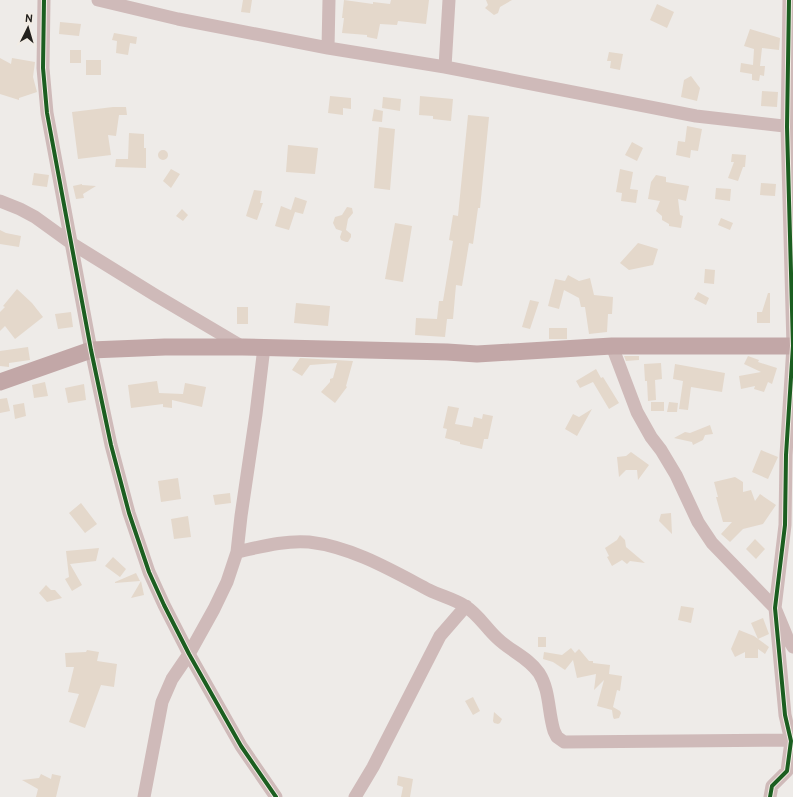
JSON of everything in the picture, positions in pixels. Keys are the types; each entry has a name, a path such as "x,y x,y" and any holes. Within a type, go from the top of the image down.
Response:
{"main road":[{"path":"0,382 91,350 165,347 264,347 477,354 612,346 793,346"}],"street":[{"path":"44,0 43,68 47,113 91,350 129,513 149,572 189,654 241,746 276,797"},
{"path":"98,0 178,19 328,48 445,66 696,116 790,127"},
{"path":"328,48 329,0"},
{"path":"445,66 449,0"},
{"path":"770,797 772,786 786,774 792,740 785,716 776,608 785,525 786,455 793,346 789,0"},
{"path":"0,201 35,217 71,243 243,347"},
{"path":"612,346 637,412 676,475 698,522 712,542 776,608 787,638 793,647"},
{"path":"144,797 162,702 172,680 189,654 227,582 237,552 240,516 256,414 264,347"},
{"path":"237,552 272,544 292,542 308,542 337,547 362,556 438,594 466,606 497,639 528,660 538,672 544,684 554,731 557,737 564,742 792,740"},
{"path":"356,797 440,636 466,606"}],"building":[{"path":"243,0 252,0 250,13 241,12"},
{"path":"344,0 373,4 373,2 390,4 391,0 429,0 426,24 398,21 397,25 380,24 377,39 367,37 367,35 342,33"},
{"path":"486,0 512,0 500,7 498,13 494,15 485,8 488,5"},
{"path":"657,4 674,12 667,28 650,20"},
{"path":"60,22 81,24 79,36 59,34"},
{"path":"750,29 780,38 779,50 762,48 760,66 765,66 764,76 760,75 759,81 752,80 752,74 740,72 741,63 753,65 754,49 744,46"},
{"path":"114,33 137,37 136,44 130,43 128,55 116,53 117,41 112,40"},
{"path":"70,50 81,50 81,63 70,63"},
{"path":"609,52 623,54 620,70 610,68 611,61 607,61"},
{"path":"0,58 11,64 12,58 35,62 33,77 37,92 19,98 19,100 0,94"},
{"path":"86,60 101,60 101,75 86,75"},
{"path":"691,76 700,88 697,101 681,97 684,80"},
{"path":"762,91 778,92 777,107 761,106"},
{"path":"330,96 351,98 351,109 343,108 343,115 328,113"},
{"path":"420,96 453,99 451,121 433,119 433,116 419,115"},
{"path":"383,97 401,99 400,111 382,108"},
{"path":"126,107 127,115 119,115 116,136 108,135 111,155 78,159 72,112"},
{"path":"374,109 383,111 382,122 372,121"},
{"path":"468,115 489,117 480,208 478,208 473,244 469,243 462,286 456,285 453,319 447,319 445,337 415,335 416,318 437,319 439,301 443,301 453,241 449,240 453,215 458,216"},
{"path":"687,126 702,129 698,151 691,150 690,158 676,155 678,141 685,142"},
{"path":"379,127 395,129 390,190 374,188"},
{"path":"129,133 144,134 146,168 115,167 116,159 128,159"},
{"path":"632,142 643,148 637,161 625,155"},
{"path":"288,145 318,148 315,174 286,172"},
{"path":"161,150 165,150 167,151 167,159 161,160 158,157 158,153"},
{"path":"732,154 746,155 745,167 743,167 738,181 728,178 734,162 731,162"},
{"path":"171,169 180,174 171,188 163,181"},
{"path":"620,169 633,172 630,189 638,190 636,203 621,201 622,193 616,192"},
{"path":"34,173 49,175 47,187 32,185"},
{"path":"656,175 666,177 666,182 689,186 686,201 678,199 680,215 683,216 681,228 669,226 669,224 662,220 662,216 656,211 660,201 648,199 651,182"},
{"path":"761,183 776,184 775,196 760,195"},
{"path":"82,184 96,186 83,194 84,198 76,199 73,186"},
{"path":"716,188 731,189 730,201 715,199"},
{"path":"254,190 262,191 260,203 263,203 257,220 246,216"},
{"path":"295,197 307,201 303,214 295,212 289,230 275,226 281,206 291,210"},
{"path":"347,207 352,208 353,213 348,219 346,230 351,234 351,237 348,242 346,242 341,240 340,237 342,231 336,229 333,223 335,217 342,215"},
{"path":"182,209 188,215 183,221 176,216"},
{"path":"721,218 733,223 730,230 718,225"},
{"path":"395,223 412,226 403,282 385,279"},
{"path":"0,230 6,233 21,236 19,247 0,244"},
{"path":"638,243 658,249 653,265 629,270 620,263"},
{"path":"705,269 715,270 714,284 704,283"},
{"path":"568,275 579,281 590,278 594,295 613,297 612,314 608,314 607,332 589,334 585,307 581,307 579,298 564,290 559,309 548,306 555,279 565,281"},
{"path":"17,289 32,303 43,317 15,339 5,326 0,331 0,312"},
{"path":"698,292 709,298 706,305 694,299"},
{"path":"768,293 770,293 770,323 757,323 757,312 762,312"},
{"path":"530,300 539,302 530,329 522,327"},
{"path":"296,303 330,306 328,326 294,323"},
{"path":"237,307 248,307 248,324 237,324"},
{"path":"71,312 73,327 58,329 55,314"},
{"path":"549,328 567,328 567,339 549,339"},
{"path":"28,347 30,360 9,363 9,367 0,366 0,351"},
{"path":"624,356 639,356 639,360 626,361"},
{"path":"748,356 759,360 758,362 777,368 772,384 768,382 764,392 754,389 755,386 741,389 739,376 761,372 744,364"},
{"path":"300,358 353,361 347,387 335,403 321,392 330,382 330,379 333,378 337,363 310,365 302,376 292,370"},
{"path":"661,363 662,379 655,380 656,400 648,401 644,364"},
{"path":"675,364 725,373 722,392 691,387 688,410 679,409 683,381 673,379"},
{"path":"596,369 601,378 603,377 619,403 609,409 593,382 580,388 576,381"},
{"path":"157,381 159,393 183,394 185,383 206,387 202,407 172,400 172,408 163,407 163,404 131,408 128,385"},
{"path":"45,382 48,396 34,398 32,385"},
{"path":"84,384 86,400 68,403 65,388"},
{"path":"7,398 10,411 0,413 0,399"},
{"path":"651,402 664,402 664,411 651,411"},
{"path":"669,402 678,403 677,412 667,412"},
{"path":"24,403 26,416 15,419 13,405"},
{"path":"448,406 459,408 455,424 472,427 474,417 482,419 483,414 493,416 488,439 484,439 482,449 460,444 460,442 445,438 447,429 443,428"},
{"path":"592,409 577,436 565,429 573,414 579,417"},
{"path":"710,425 713,434 705,435 703,440 693,445 692,442 674,438 685,432 690,433"},
{"path":"761,450 778,457 768,479 752,472"},
{"path":"631,452 649,465 638,480 637,470 626,470 619,477 617,457 626,456"},
{"path":"735,477 743,482 743,492 751,490 755,501 760,494 776,505 763,524 743,529 730,542 721,534 732,522 723,522 716,497 718,497 714,482"},
{"path":"178,478 181,499 161,502 158,481"},
{"path":"230,493 231,503 215,505 213,495"},
{"path":"81,503 97,524 85,533 69,513"},
{"path":"671,513 672,534 659,521 661,514"},
{"path":"188,516 191,537 174,539 171,519"},
{"path":"620,535 625,540 626,547 645,563 630,561 627,564 622,560 612,566 607,557 609,556 605,548 617,540"},
{"path":"755,539 765,549 756,559 746,549"},
{"path":"99,548 96,561 70,564 82,585 72,591 65,579 69,577 66,551"},
{"path":"113,557 126,569 120,577 105,566"},
{"path":"136,573 140,581 115,583 115,582"},
{"path":"141,581 144,595 131,598"},
{"path":"46,585 51,590 55,590 62,598 47,602 39,593"},
{"path":"681,606 694,608 691,623 678,620"},
{"path":"763,618 769,634 758,639 751,623"},
{"path":"739,630 754,636 769,647 765,654 758,649 758,658 745,658 745,652 735,657 731,649"},
{"path":"538,637 546,637 546,647 538,647"},
{"path":"571,648 575,653 579,649 589,661 593,661 593,663 610,665 609,674 622,676 620,691 617,690 613,707 620,711 621,713 619,718 614,719 612,710 597,706 604,680 594,690 596,674 577,678 573,660 565,670 553,662 543,659 544,652 562,655"},
{"path":"87,650 99,652 97,661 117,664 114,687 101,685 85,728 69,722 79,694 68,692 74,667 66,667 65,653 86,652"},
{"path":"473,697 480,711 473,715 465,701"},
{"path":"494,712 502,719 498,724 494,723 493,721"},
{"path":"41,774 51,779 52,774 61,776 56,797 36,797 38,789 22,780 39,778"},
{"path":"398,776 413,779 410,797 401,797 403,787 397,785"}],"cycle path":[{"path":"44,0 43,68 47,113 91,350 111,445 129,513 149,572 189,654 241,746 276,797"},
{"path":"770,797 772,786 787,771 791,741 785,715 775,608 785,525 786,455 793,346 787,127 789,0"}]}
